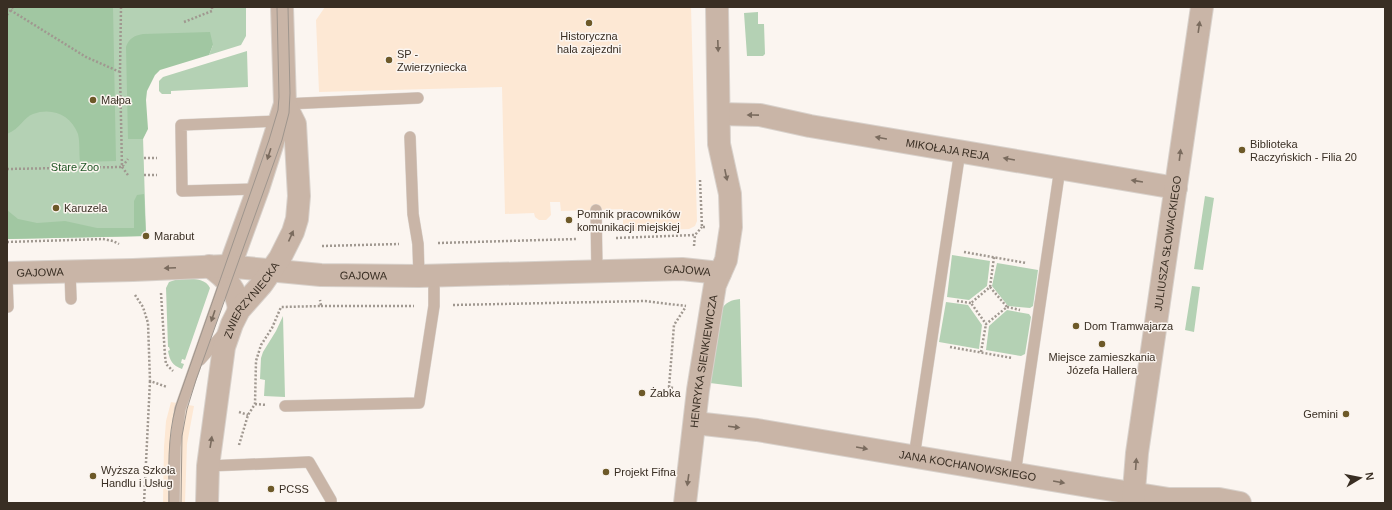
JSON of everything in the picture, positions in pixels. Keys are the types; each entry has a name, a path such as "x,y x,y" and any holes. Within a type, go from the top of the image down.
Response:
{"street":[{"name":"ZWIERZYNIECKA","path":"222,270 258,188 282,112 282,7"},
{"name":"HENRYKA SIENKIEWICZA","path":"685,503 698,390 715,285 726,260 731,227 730,194 719,144 720,114 716,7"},
{"name":"JULIUSZA SŁOWACKIEGO","path":"1134,498 1137,454 1202,7"},
{"name":"ZWIERZYNIECKA","path":"208,503 208,466 224,346 235,317 272,270 286,247 297,219 299,196 295,124 282,112"},
{"name":"MIKOŁAJA REJA","path":"720,114 760,115 810,126 1176,188"},
{"name":"GAJOWA","path":"7,273 159,269 272,270 320,275 426,276 692,270 720,273"},
{"path":"222,270 234,290 238,302 235,317"},
{"name":"JANA KOCHANOWSKIEGO","path":"695,423 757,430 1015,474 1134,498 1219,499 1240,503"}],"lane":[{"path":"258,188 182,192 181,125 282,112 418,98"},
{"path":"285,406 419,403 434,306 418,244 413,214 410,138"},
{"path":"914,457 960,151"},
{"path":"1015,474 1060,168"},
{"path":"596,210 597,271"},
{"path":"174,503 175,446 180,409 196,365 222,270"},
{"path":"70,272 71,299"},
{"path":"7,279 8,307"},
{"path":"196,365 235,317"},
{"path":"208,466 309,462 331,500 331,503"}],"path":[{"path":"7,15 13,7"},
{"path":"121,7 120,72 122,167 128,175"},
{"path":"184,22 212,11 212,7"},
{"path":"7,8 86,57 120,72"},
{"path":"144,158 157,158"},
{"path":"122,167 128,159"},
{"path":"7,169 122,167"},
{"path":"144,175 157,175"},
{"path":"692,270 695,235 702,227"},
{"path":"322,246 695,235"},
{"path":"7,242 103,239 113,241 125,247"},
{"path":"945,249 1046,266"},
{"path":"986,324 970,303 990,287 994,257"},
{"path":"159,269 166,364 171,370 176,372"},
{"path":"982,352 986,324 1007,307 990,287"},
{"path":"320,293 321,306"},
{"path":"134,294 143,307 148,323 150,381 144,503"},
{"path":"236,464 239,441 248,415 255,404 256,361 261,345 272,328 281,307 434,306 645,301 686,306 674,325 669,387"},
{"path":"931,344 1032,361"},
{"path":"150,381 168,388"}],"shaded area":[{"path":"325,7 691,7 697,221 695,226 689,229 633,231 632,229 623,229 623,209 561,211 560,202 550,202 551,215 546,220 539,220 535,217 534,213 505,214 502,87 319,92 316,20"},
{"path":"171,402 194,406 187,444 185,503 163,503 166,421"}],"green space":[{"name":"Stare Zoo","path":"7,7 246,7 246,36 241,45 209,55 213,45 140,37 146,236 7,239"},
{"path":"7,7 113,7 116,161 80,162 79,137 75,127 66,117 54,112 40,112 33,114 7,134"},
{"path":"758,12 758,24 764,24 765,54 763,56 747,56 744,13"},
{"path":"210,32 213,45 209,55 160,70 155,75 147,91 146,100 148,129 143,139 128,139 126,47 130,39 143,34"},
{"path":"247,51 248,87 171,91 171,94 162,94 159,91 159,81 163,77"},
{"path":"144,194 146,236 7,239 7,210 18,219 37,223 65,221 97,228 134,228 134,201 137,195"},
{"path":"1205,196 1214,198 1203,270 1194,269"},
{"path":"952,255 990,261 987,286 969,300 947,297"},
{"path":"997,263 1038,270 1033,306 1030,308 1008,306 992,286"},
{"path":"178,279 200,280 208,284 210,288 185,360 182,359 181,363 184,364 182,369 172,362 168,351 170,350 168,347 166,288 169,282"},
{"path":"1192,286 1200,287 1194,332 1185,330"},
{"path":"740,299 742,387 710,383 721,310 729,302"},
{"path":"946,302 968,305 982,325 979,349 939,342"},
{"path":"1007,310 1029,314 1031,317 1025,354 1021,356 986,350 989,326"},
{"path":"283,316 285,397 264,396 265,380 260,379 261,358"}],"tram line":[{"path":"169,503 170,442 176,406 269,140 278,110 277,7"},
{"path":"181,503 182,436 187,409 282,140 289,113 288,7"}],"place":[{"name":"Historyczna hala zajezdni","path":"589,23"},
{"name":"SP - Zwierzyniecka","path":"389,60"},
{"name":"Małpa","path":"93,100"},
{"name":"Biblioteka Raczyńskich - Filia 20","path":"1242,150"},
{"name":"Karuzela","path":"56,208"},
{"name":"Pomnik pracowników komunikacji miejskiej","path":"569,220"},
{"name":"Marabut","path":"146,236"},
{"name":"Dom Tramwajarza","path":"1076,326"},
{"name":"Miejsce zamieszkania Józefa Hallera","path":"1102,344"},
{"name":"Żabka","path":"642,393"},
{"name":"Gemini","path":"1346,414"},
{"name":"Projekt Fifna","path":"606,472"},
{"name":"Wyższa Szkoła Handlu i Usług","path":"93,476"},
{"name":"PCSS","path":"271,489"}]}
